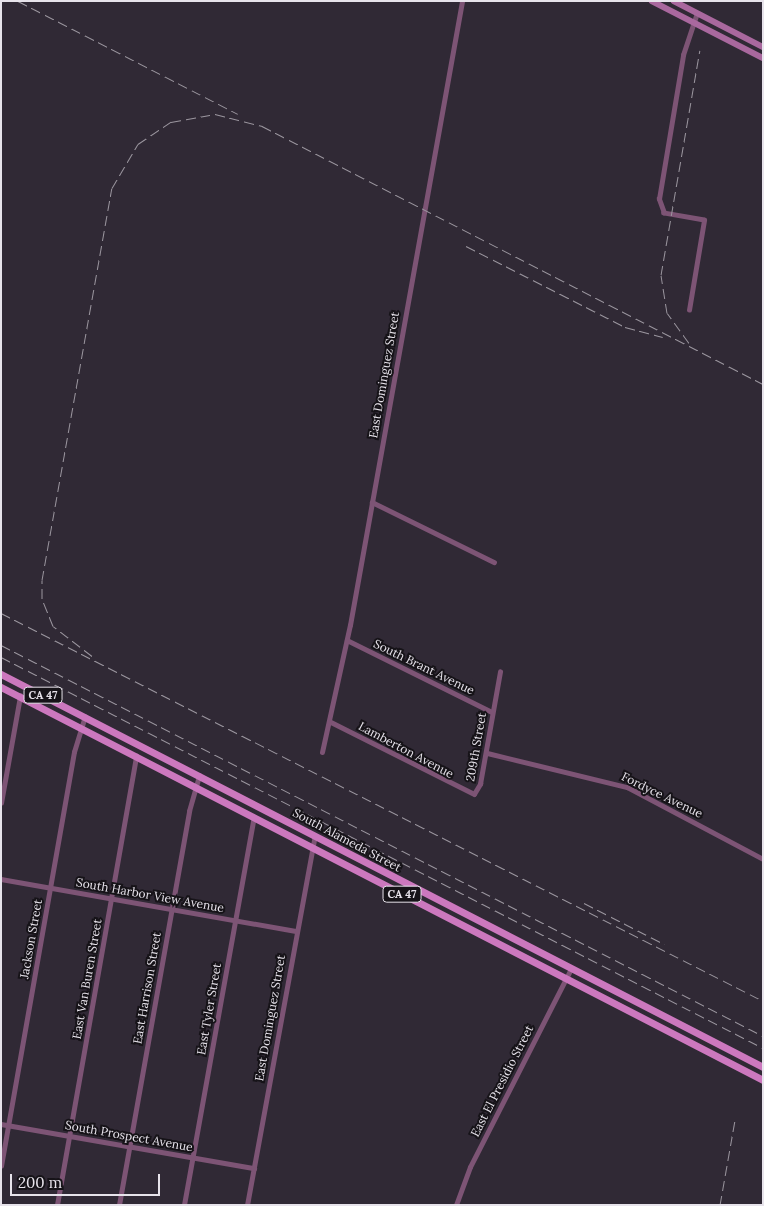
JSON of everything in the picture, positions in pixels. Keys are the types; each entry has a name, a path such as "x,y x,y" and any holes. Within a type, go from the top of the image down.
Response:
{"main road":[{"path":"652,1 763,58"},
{"path":"674,1 763,47"},
{"name":"South Alameda Street","path":"1,674 763,1067"},
{"name":"South Alameda Street","path":"1,687 763,1080"},
{"path":"494,942 499,932"},
{"path":"737,1066 742,1057"}],"street":[{"name":"East Dominguez Street","path":"322,752 347,640 462,1"},
{"path":"689,310 704,220 664,213 659,199 693,22 698,13"},
{"path":"372,502 494,562"},
{"name":"South Brant Avenue","path":"347,640 492,712"},
{"name":"209th Street","path":"474,794 487,753 492,712 500,672"},
{"path":"1,803 20,696"},
{"name":"Jackson Street","path":"1,1166 79,727 84,717"},
{"name":"Lamberton Avenue","path":"330,722 474,794"},
{"name":"Fordyce Avenue","path":"487,753 627,787 763,859"},
{"name":"East Van Buren Street","path":"57,1205 136,756"},
{"name":"East Harrison Street","path":"119,1205 194,786 199,775"},
{"name":"East Tyler Street","path":"184,1205 254,817"},
{"name":"East Dominguez Street","path":"248,1205 310,845 315,836"},
{"name":"South Harbor View Avenue","path":"1,879 295,931"},
{"name":"East El Presidio Street","path":"456,1205 477,1152 571,969"},
{"name":"South Prospect Avenue","path":"1,1124 254,1168"}],"railway":[{"path":"18,1 238,114"},
{"path":"689,343 667,313 661,275 700,50"},
{"path":"92,656 53,626 42,599 42,580 112,188 138,144 171,122 215,114 262,126 763,384"},
{"path":"466,246 625,327 663,337"},
{"path":"1,613 763,1001"},
{"path":"1,645 763,1036"},
{"path":"1,657 763,1048"},
{"path":"584,903 664,944"},
{"path":"720,1205 735,1120"}]}
